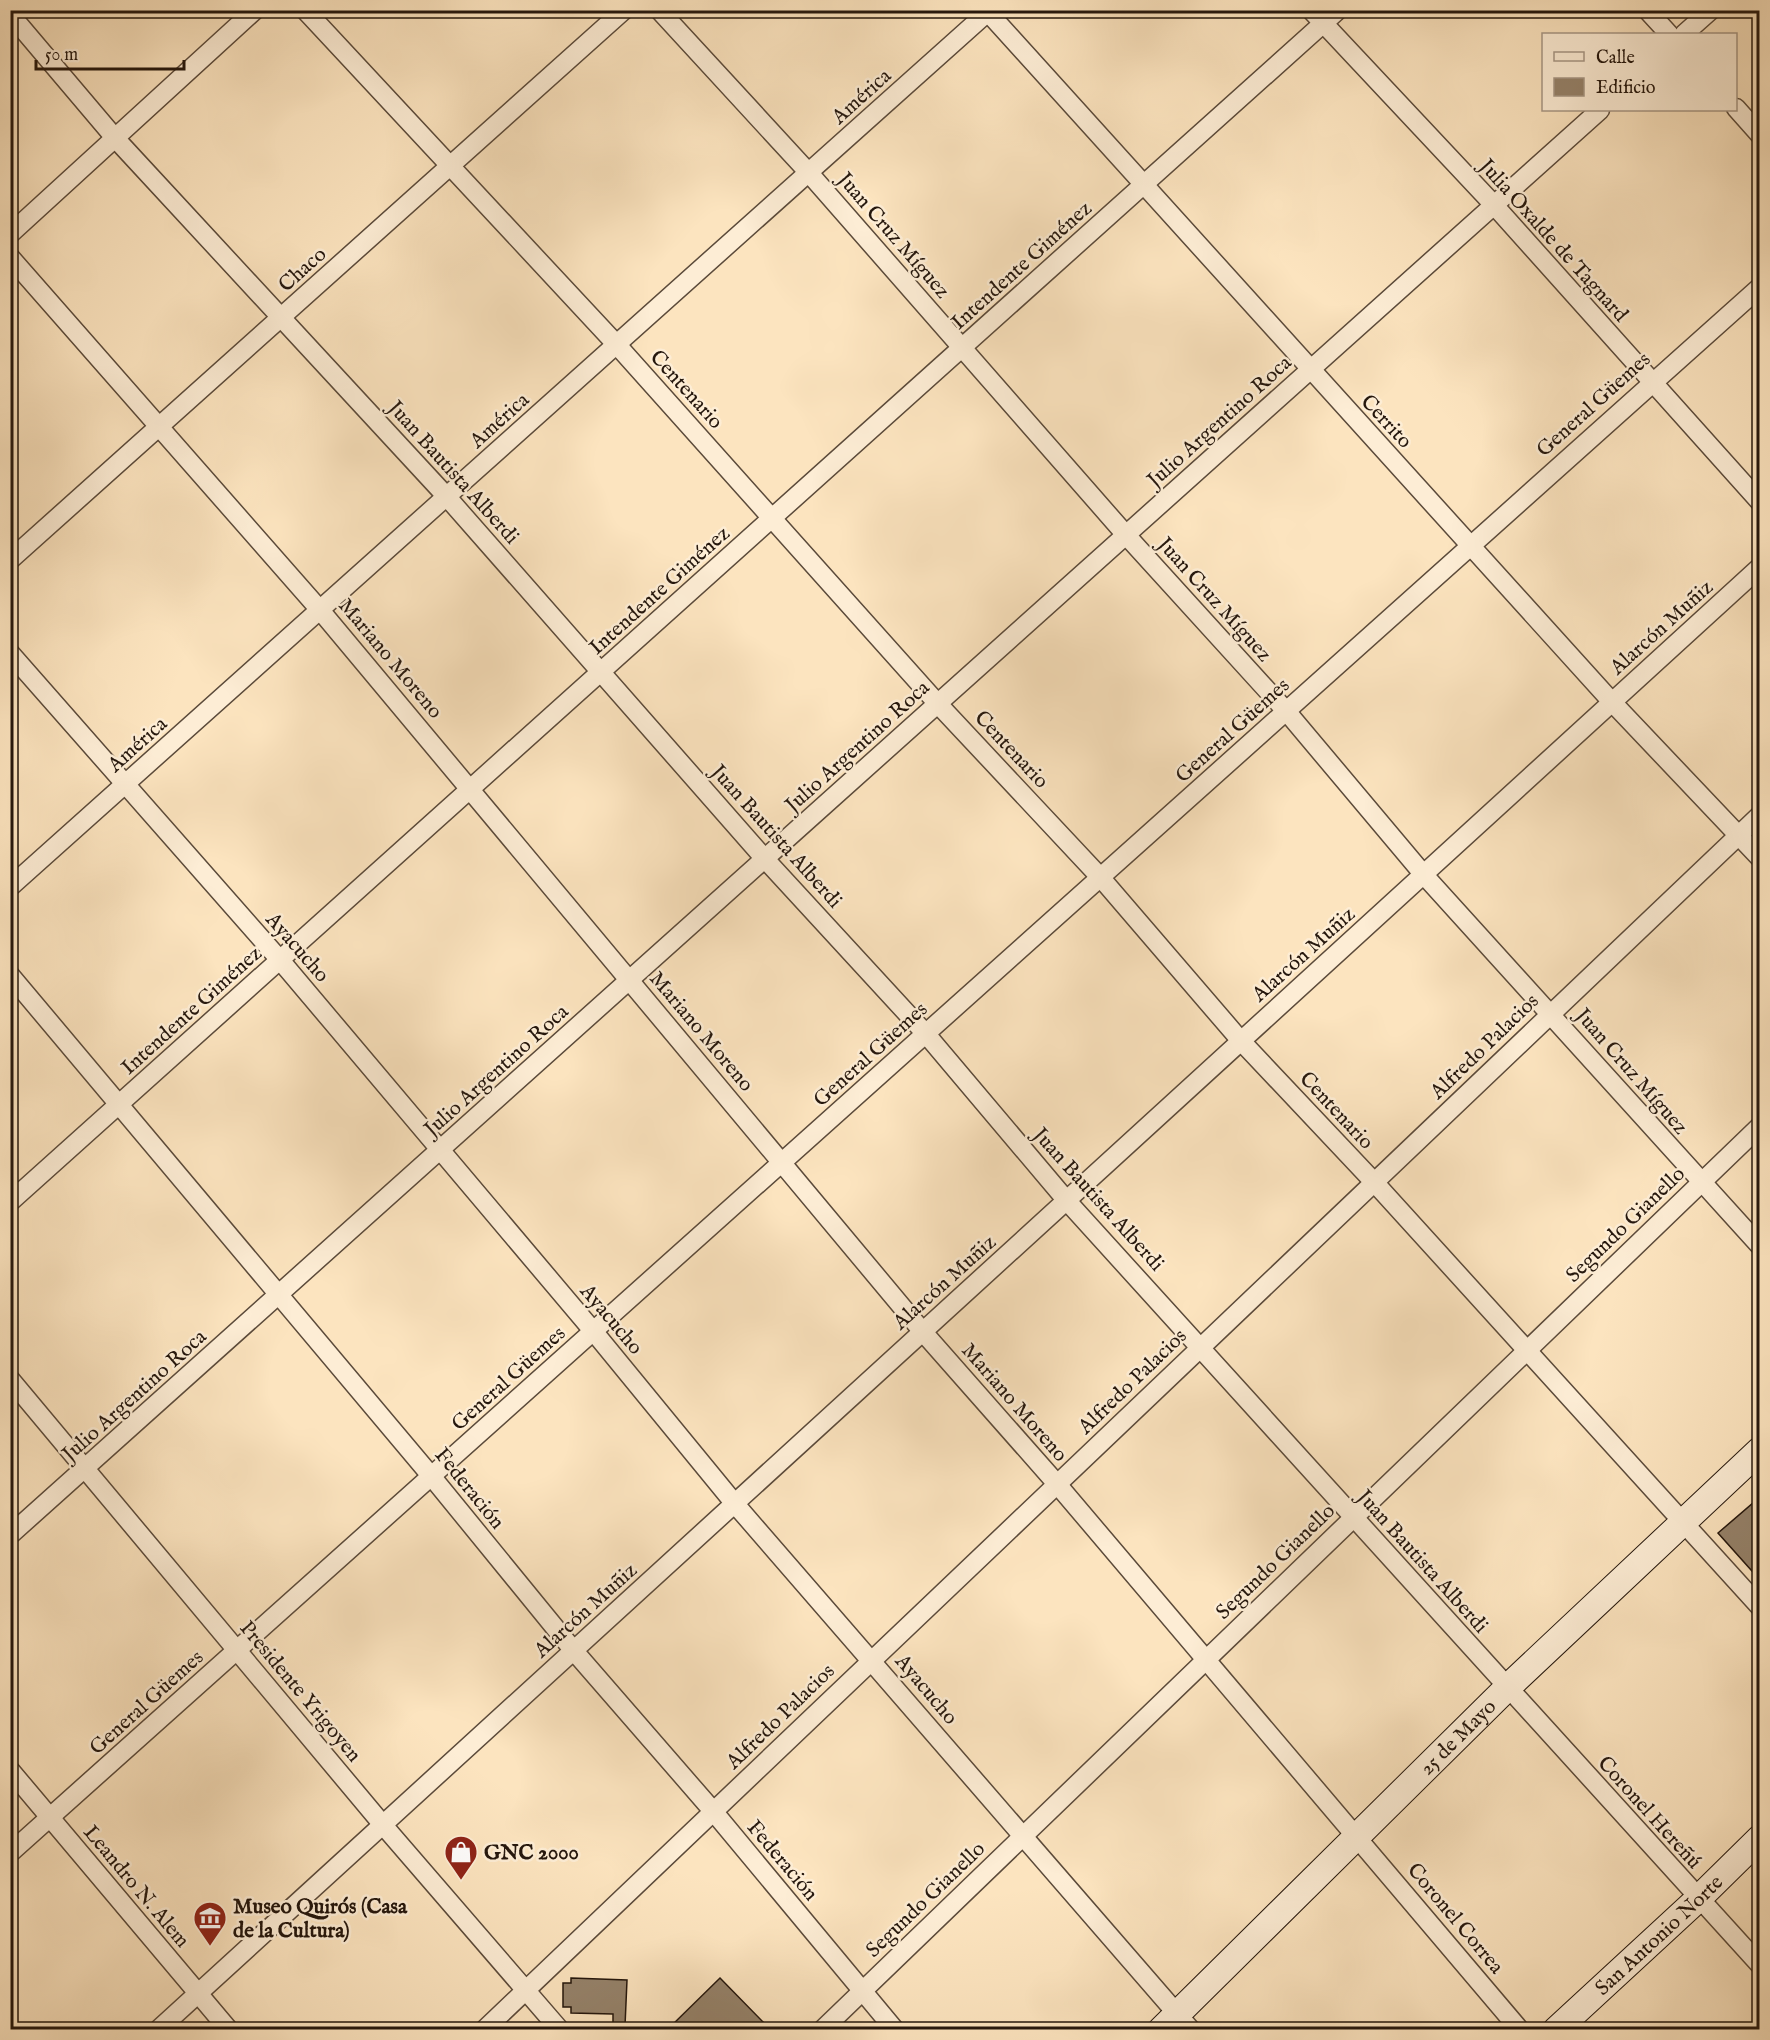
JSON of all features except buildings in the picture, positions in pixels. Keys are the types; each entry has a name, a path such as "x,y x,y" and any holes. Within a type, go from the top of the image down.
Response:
{"street":[{"path":"10,234 255,10"},
{"name":"Centenario","path":"305,10 617,345 938,704 1101,878 1241,1041 1374,1182 1760,1607"},
{"name":"Chaco","path":"10,560 624,10"},
{"name":"Juan Cruz Míguez","path":"659,10 809,173 1126,535 1287,712 1424,874 1760,1246"},
{"name":"Intendente Giménez","path":"10,1202 1144,185 1317,17 1338,10"},
{"path":"1647,10 1668,33"},
{"path":"1685,33 1711,10"},
{"name":"América","path":"10,887 988,11"},
{"name":"Cerrito","path":"988,11 1612,702 1760,858"},
{"name":"Juan Bautista Alberdi","path":"10,14 115,138 447,497 765,859 926,1034 1067,1201 1202,1346 1353,1517 1508,1687"},
{"name":"Julia Oxalde de Tagnard","path":"1317,17 1494,206 1760,502"},
{"path":"1737,109 1760,135"},
{"name":"Julio Argentino Roca","path":"10,1535 1599,111"},
{"name":"Mariano Moreno","path":"10,257 320,610 784,1162 923,1332 1057,1484 1357,1836"},
{"name":"General Güemes","path":"10,1853 1287,712 1651,382 1760,288"},
{"name":"Alarcón Muñiz","path":"158,2030 1760,567"},
{"name":"Ayacucho","path":"10,653 280,960 594,1332 735,1504 1022,1836 1177,2024"},
{"name":"Alfredo Palacios","path":"484,2030 1760,815"},
{"name":"Federación","path":"10,975 278,1296 432,1476 574,1651 713,1811 895,2030"},
{"name":"Segundo Gianello","path":"822,2030 1760,1126"},
{"name":"Presidente Yrigoyen","path":"10,1380 383,1825 560,2030"},
{"name":"25 de Mayo","path":"1177,2024 1357,1836 1508,1687 1760,1450"},
{"name":"Coronel Hereñú","path":"1508,1687 1760,1965"},
{"name":"Leandro N. Alem","path":"10,1770 229,2030"},
{"name":"Coronel Correa","path":"1357,1836 1520,2030"},
{"name":"San Antonio Norte","path":"1556,2030 1698,1899 1760,1838"}],"place":[{"name":"GNC 2000","path":"461,1881"},
{"name":"Museo Quirós (Casa de la Cultura)","path":"210,1947"}]}
